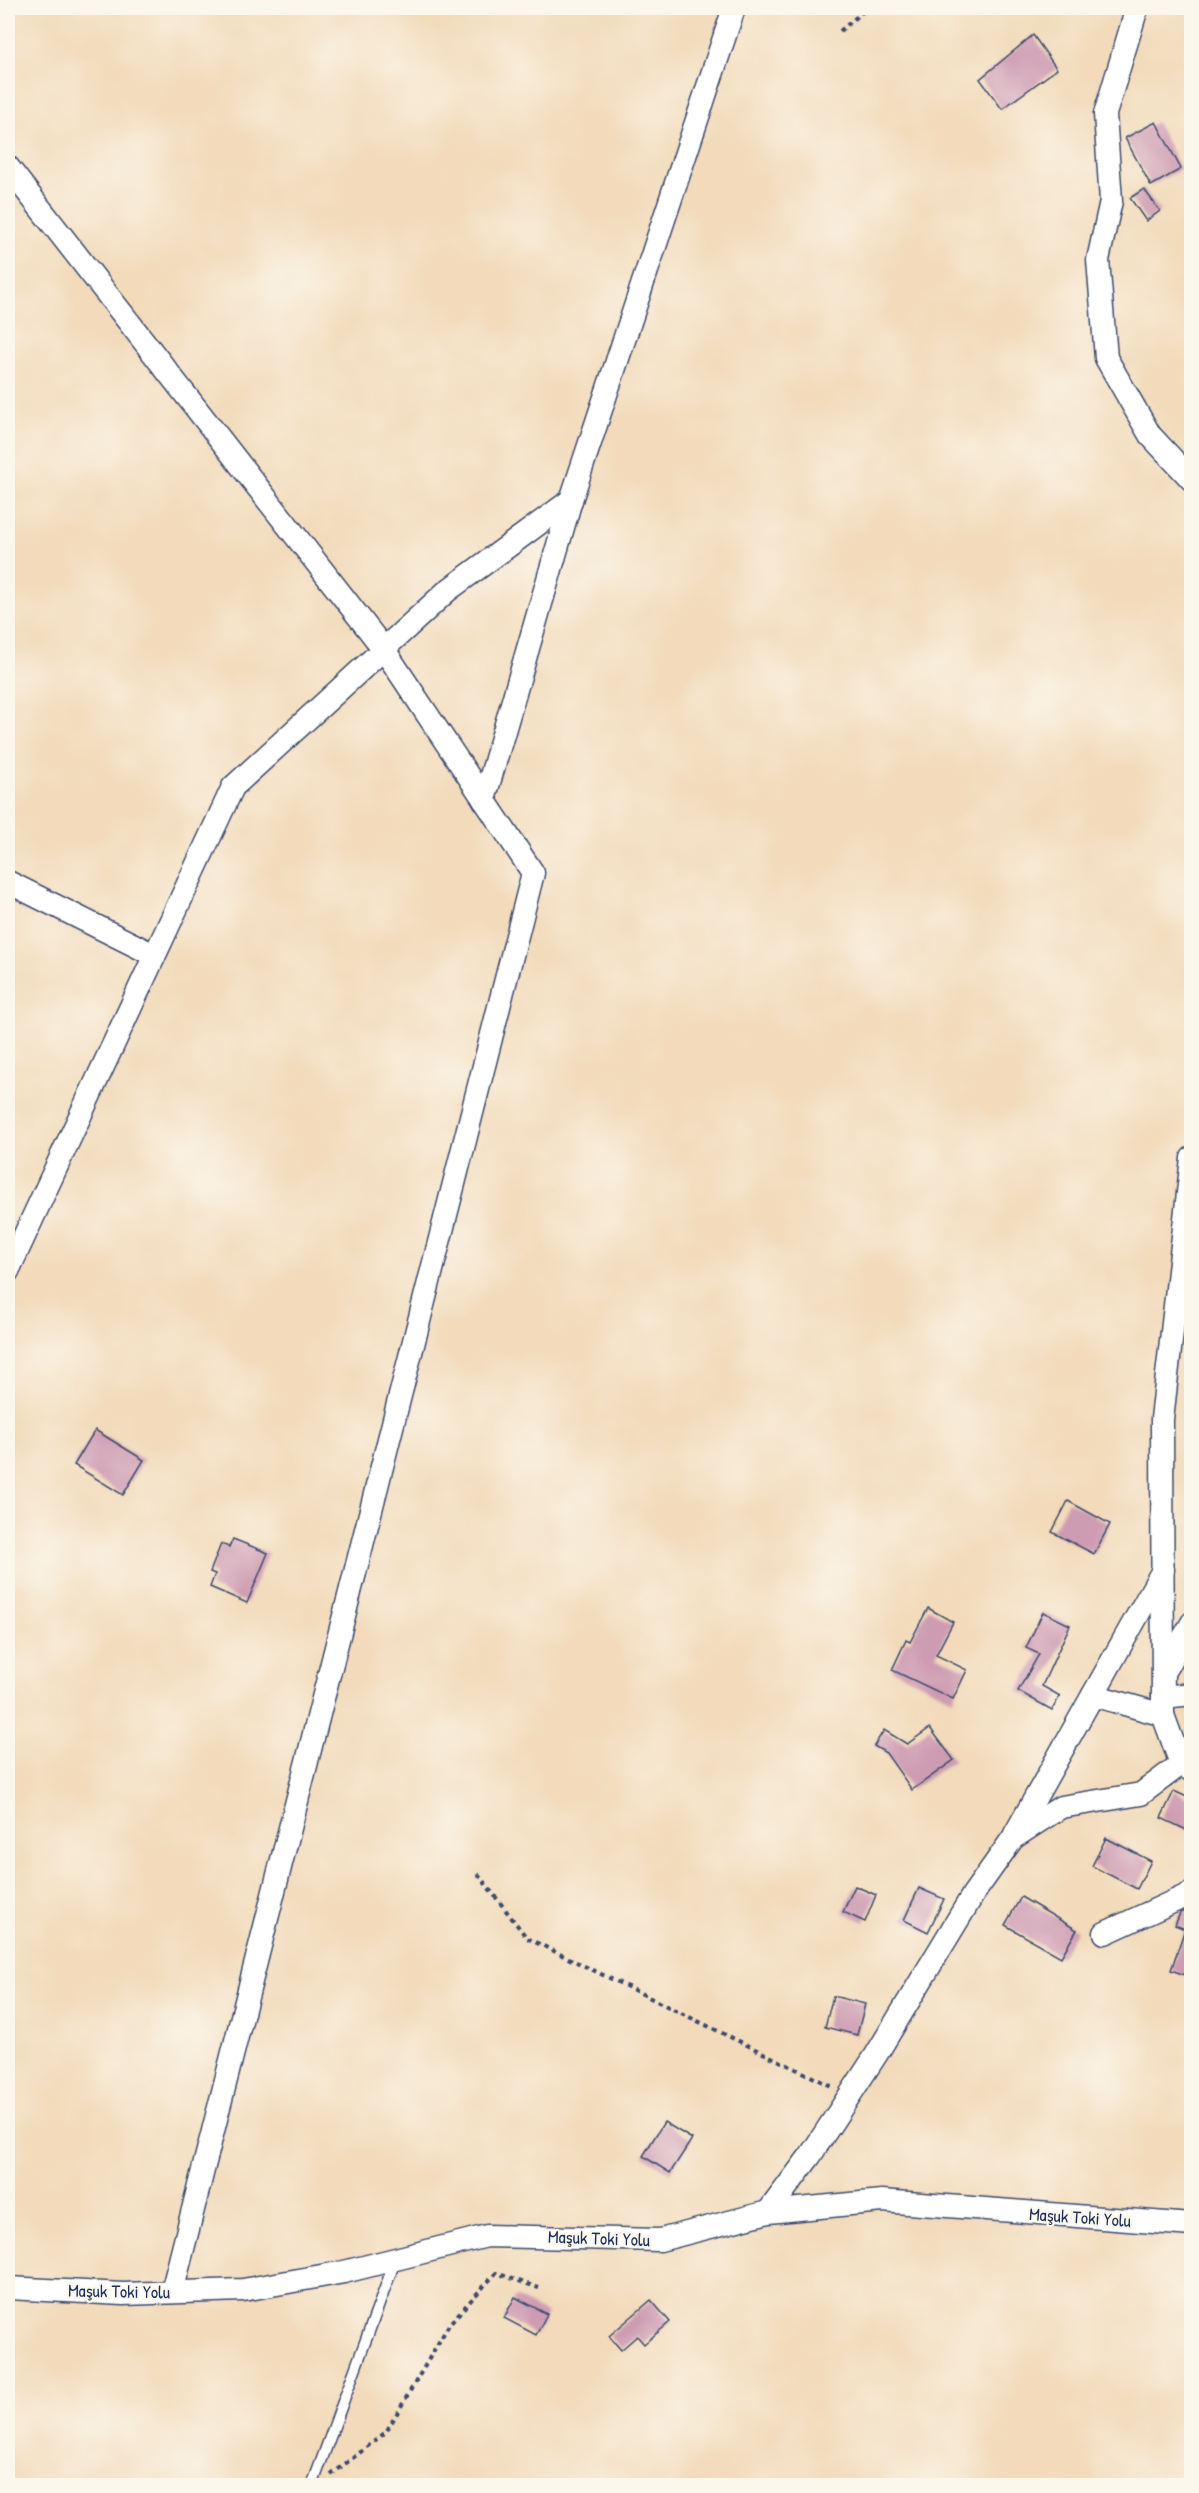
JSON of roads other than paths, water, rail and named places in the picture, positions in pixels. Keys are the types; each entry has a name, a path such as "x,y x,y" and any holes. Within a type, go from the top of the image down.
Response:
{"street":[{"path":"484,800 571,500 734,8"},
{"path":"1137,8 1105,114 1111,201 1098,260 1106,358 1150,435 1191,480"},
{"path":"8,167 383,648 533,873 172,2292"},
{"path":"8,1272 233,787 447,591 571,500"},
{"path":"8,882 154,955"},
{"path":"1013,1838 1061,1807 1141,1794 1186,1767 1163,1706 1162,1419 1191,1158"},
{"path":"768,2212 850,2095 974,1893 1013,1838 1163,1569"},
{"path":"1163,1671 1191,1623"},
{"path":"1093,1695 1163,1706 1191,1694"},
{"path":"1105,1933 1191,1893"},
{"name":"Maşuk Toki Yolu","path":"8,2288 123,2294 243,2290 344,2272 488,2236 660,2240 768,2212 882,2201 1191,2225"}],"lane":[{"path":"312,2486 395,2259"}]}
